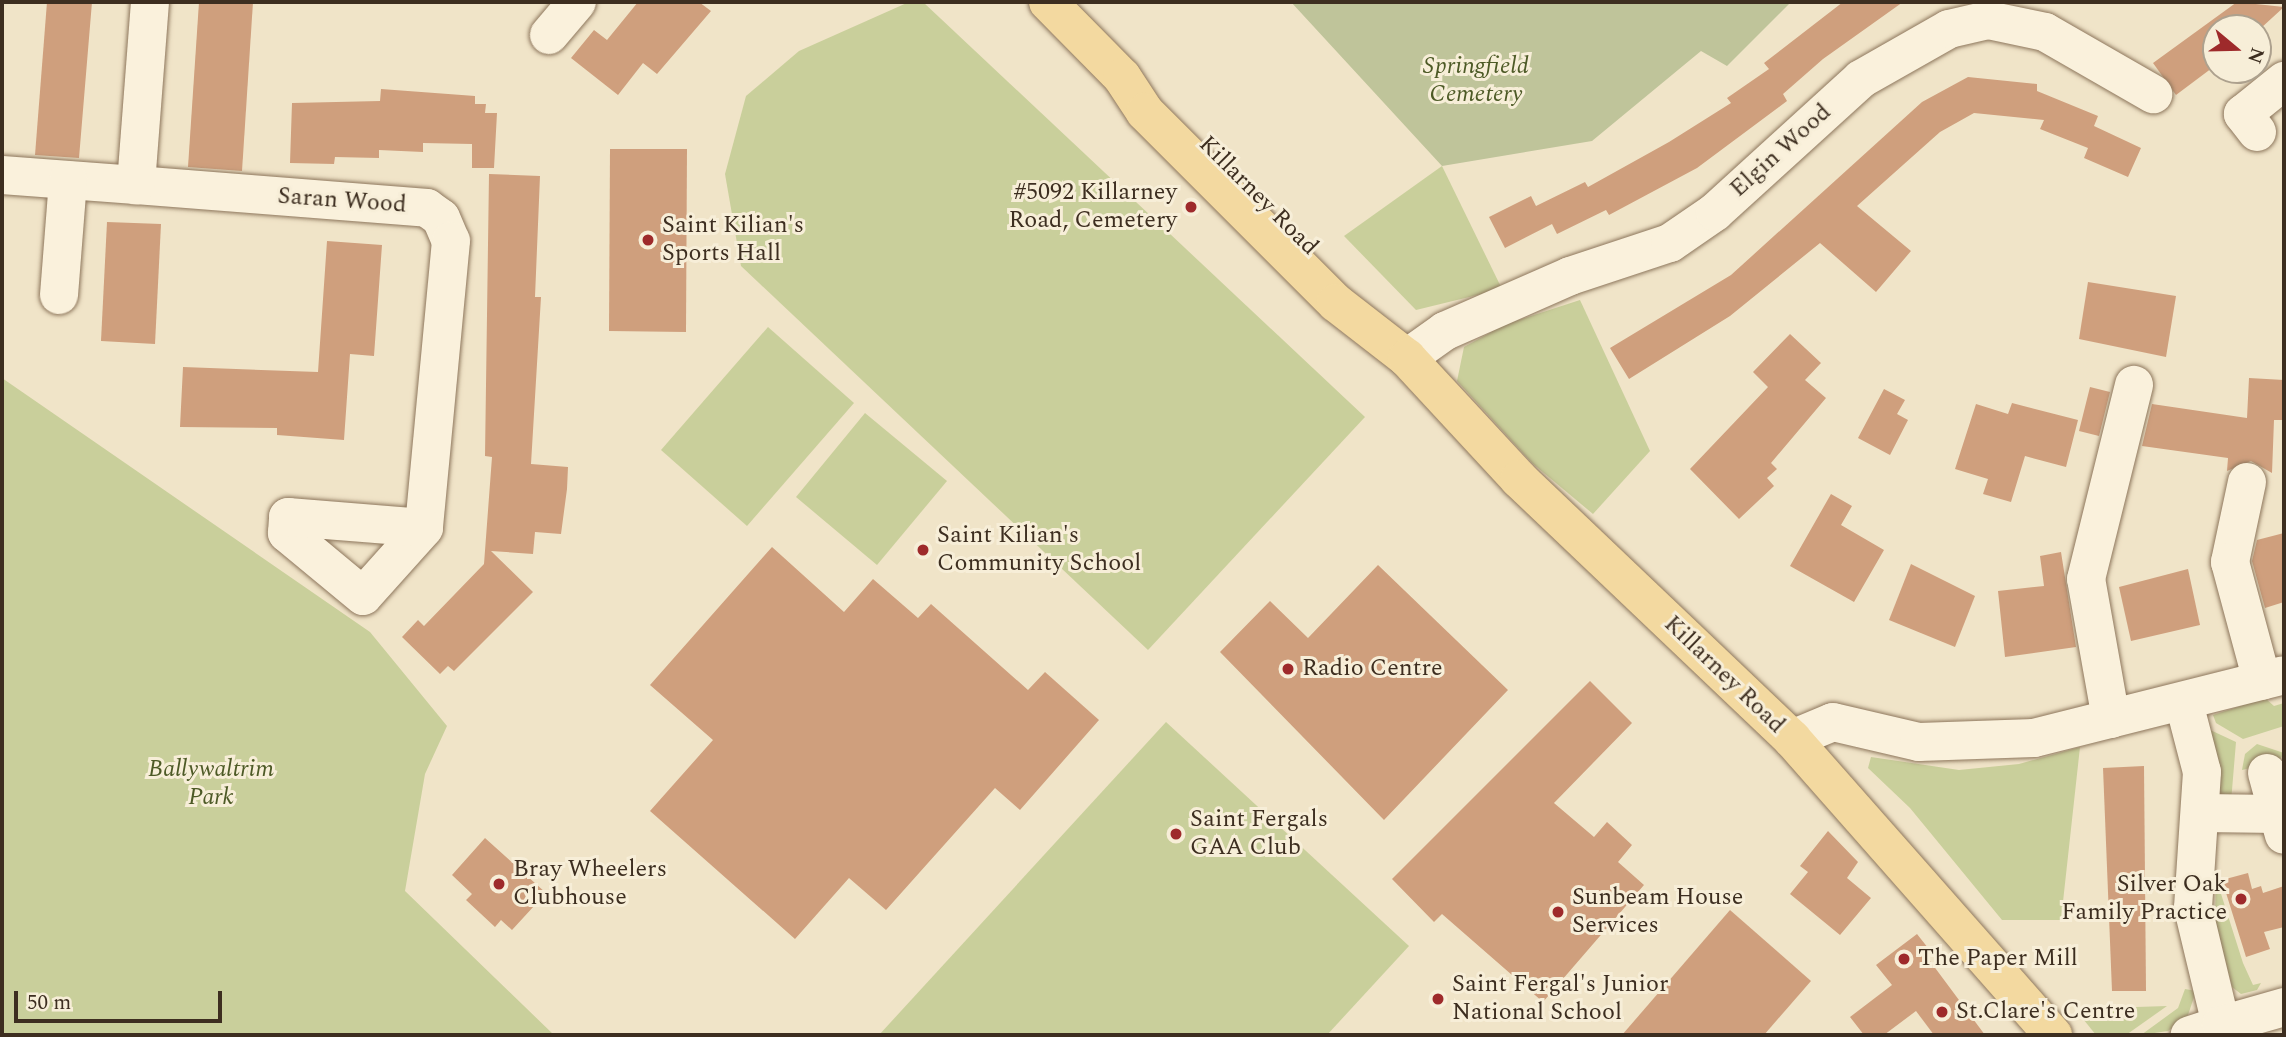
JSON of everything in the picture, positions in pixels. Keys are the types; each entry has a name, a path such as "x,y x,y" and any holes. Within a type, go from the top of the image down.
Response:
{"main road":[{"name":"Killarney Road","path":"1048,2 1122,77 1145,113 1336,303 1378,330 1519,479 1792,739 2053,1035"}],"street":[{"path":"136,185 150,2"},
{"path":"549,35 577,2"},
{"name":"Elgin Wood","path":"1407,358 1445,331 1570,276 1670,243 1715,212 1861,79 1949,29 1987,20 2045,32 2153,94"},
{"path":"2258,132 2243,114 2284,80"},
{"name":"Saran Wood","path":"2,175 427,208 441,218 451,241 424,528"},
{"path":"59,295 68,180"},
{"path":"2111,719 2086,579 2134,385"},
{"path":"1792,739 1833,722 1919,742 1988,744 2184,703 2273,678 2230,562 2247,482"},
{"path":"2184,703 2202,772 2193,908 2206,1030 2284,1007"},
{"path":"2201,813 2281,824 2267,773"}],"green space":[{"path":"909,2 923,2 1365,417 1148,650 741,266 725,174 746,96 799,51"},
{"name":"Springfield Cemetery","path":"1291,2 1791,2 1727,66 1701,51 1592,141 1442,166"},
{"path":"1442,166 1502,289 1416,310 1344,236"},
{"path":"1580,300 1650,451 1593,514 1532,463 1457,381 1464,347 1506,324"},
{"path":"768,327 854,403 747,526 661,450"},
{"name":"Ballywaltrim Park","path":"2,378 370,632 447,726 425,774 405,891 554,1035 2,1035"},
{"path":"865,413 947,481 877,565 796,497"},
{"path":"2265,698 2274,706 2284,703 2284,726 2243,739 2216,723 2213,715"},
{"name":"Saint Fergals GAA Club","path":"1166,722 1409,946 1327,1035 879,1035"},
{"path":"2206,728 2236,742 2231,802 2218,804"},
{"path":"2257,744 2284,753 2279,761 2242,770 2245,754"},
{"path":"2080,747 2061,920 2002,920 1910,808 1868,768 1871,757 1959,770 2019,764"},
{"path":"2216,878 2243,963 2253,985 2261,983 2257,990 2241,994 2232,987 2215,919"},
{"path":"2185,989 2196,991 2188,1015 2168,1031 2141,1035 2178,1008"},
{"path":"2167,1006 2126,1035 2096,1035 2075,1009"}],"building":[{"path":"47,2 92,2 79,158 35,155"},
{"path":"199,2 253,2 242,171 188,167"},
{"path":"638,2 699,2 711,11 657,74 643,63 618,95 571,58 594,30 607,40"},
{"path":"1843,2 1903,2 1823,59 1783,94 1787,101 1697,168 1609,215 1606,210 1557,234 1552,224 1505,248 1489,217 1531,196 1536,206 1585,182 1588,187 1669,142 1731,103 1727,98 1769,69 1764,63"},
{"path":"2237,2 2284,7 2272,18 2272,14 2220,14"},
{"path":"2202,27 2202,76 2176,95 2153,63"},
{"path":"1968,77 2037,84 2037,91 2098,116 2094,126 2141,148 2128,177 2084,158 2088,148 2040,129 2044,120 1974,113 1940,132 1857,206 1911,251 1876,292 1820,243 1730,316 1629,379 1610,348 1731,275 1922,102"},
{"path":"381,89 475,96 475,104 486,104 485,113 497,113 494,168 472,168 472,144 423,143 423,152 379,150 379,158 335,157 334,164 290,163 292,103 380,101"},
{"name":"Saint Kilian's Sports Hall","path":"610,149 687,149 686,332 609,331"},
{"path":"489,174 540,176 535,297 541,297 531,464 568,467 567,489 561,534 535,532 533,554 491,551 533,592 454,671 448,666 440,674 402,637 418,620 424,626 484,564 492,457 485,456"},
{"path":"107,222 161,224 155,344 101,341"},
{"path":"327,241 382,245 374,356 350,354 344,440 277,435 277,428 180,427 183,367 318,372"},
{"path":"2088,282 2176,296 2166,357 2079,339"},
{"path":"1790,334 1821,363 1805,380 1826,398 1771,463 1777,469 1767,478 1774,486 1739,519 1690,469 1768,387 1753,372"},
{"path":"2249,378 2284,380 2284,420 2274,420 2272,473 2251,461 2227,471 2228,458 2142,446 2152,404 2247,418"},
{"path":"2090,387 2110,392 2099,436 2079,431"},
{"path":"1884,389 1905,400 1897,414 1908,420 1890,455 1858,438"},
{"path":"2012,403 2078,420 2066,467 2025,456 2011,502 1983,494 1988,479 1955,469 1976,404 2008,414"},
{"path":"1831,494 1852,506 1841,525 1884,550 1854,602 1790,566"},
{"path":"2284,533 2284,602 2265,608 2252,561 2257,540"},
{"path":"772,547 844,612 873,579 918,618 931,604 1028,690 1045,672 1099,720 1020,810 995,788 886,910 849,878 795,939 650,811 713,740 650,685"},
{"path":"2061,552 2076,647 2005,657 1998,591 2044,586 2040,556"},
{"path":"1911,564 1975,596 1955,647 1889,620"},
{"path":"1378,565 1508,690 1384,820 1220,652 1270,601 1308,638"},
{"path":"2188,569 2200,625 2131,641 2119,587"},
{"path":"1590,681 1632,723 1554,803 1594,837 1607,822 1632,845 1618,862 1644,885 1543,1002 1442,914 1434,922 1392,879"},
{"path":"2144,766 2146,991 2112,991 2103,768"},
{"path":"1828,831 1858,862 1847,878 1871,898 1840,935 1790,894 1808,872 1800,866"},
{"name":"Bray Wheelers Clubhouse","path":"485,838 546,893 512,930 501,920 495,927 466,900 472,894 452,875"},
{"path":"2248,873 2252,889 2261,886 2263,893 2284,886 2284,927 2264,932 2270,949 2246,957 2222,880"},
{"path":"1730,910 1811,981 1764,1035 1622,1035"},
{"path":"1917,934 1932,953 1927,957 1985,1035 1934,1035 1916,1011 1884,1035 1864,1035 1850,1017 1892,985 1876,965"}],"place":[{"name":"#5092 Killarney Road, Cemetery","path":"1191,207"},
{"name":"Saint Kilian's Sports Hall","path":"648,240"},
{"name":"Saint Kilian's Community School","path":"923,550"},
{"name":"Radio Centre","path":"1288,669"},
{"name":"Saint Fergals GAA Club","path":"1176,834"},
{"name":"Bray Wheelers Clubhouse","path":"499,884"},
{"name":"Silver Oak Family Practice","path":"2241,899"},
{"name":"Sunbeam House Services","path":"1558,912"},
{"name":"The Paper Mill","path":"1904,959"},
{"name":"Saint Fergal's Junior National School","path":"1438,999"},
{"name":"St.Clare's Centre","path":"1942,1012"}]}
